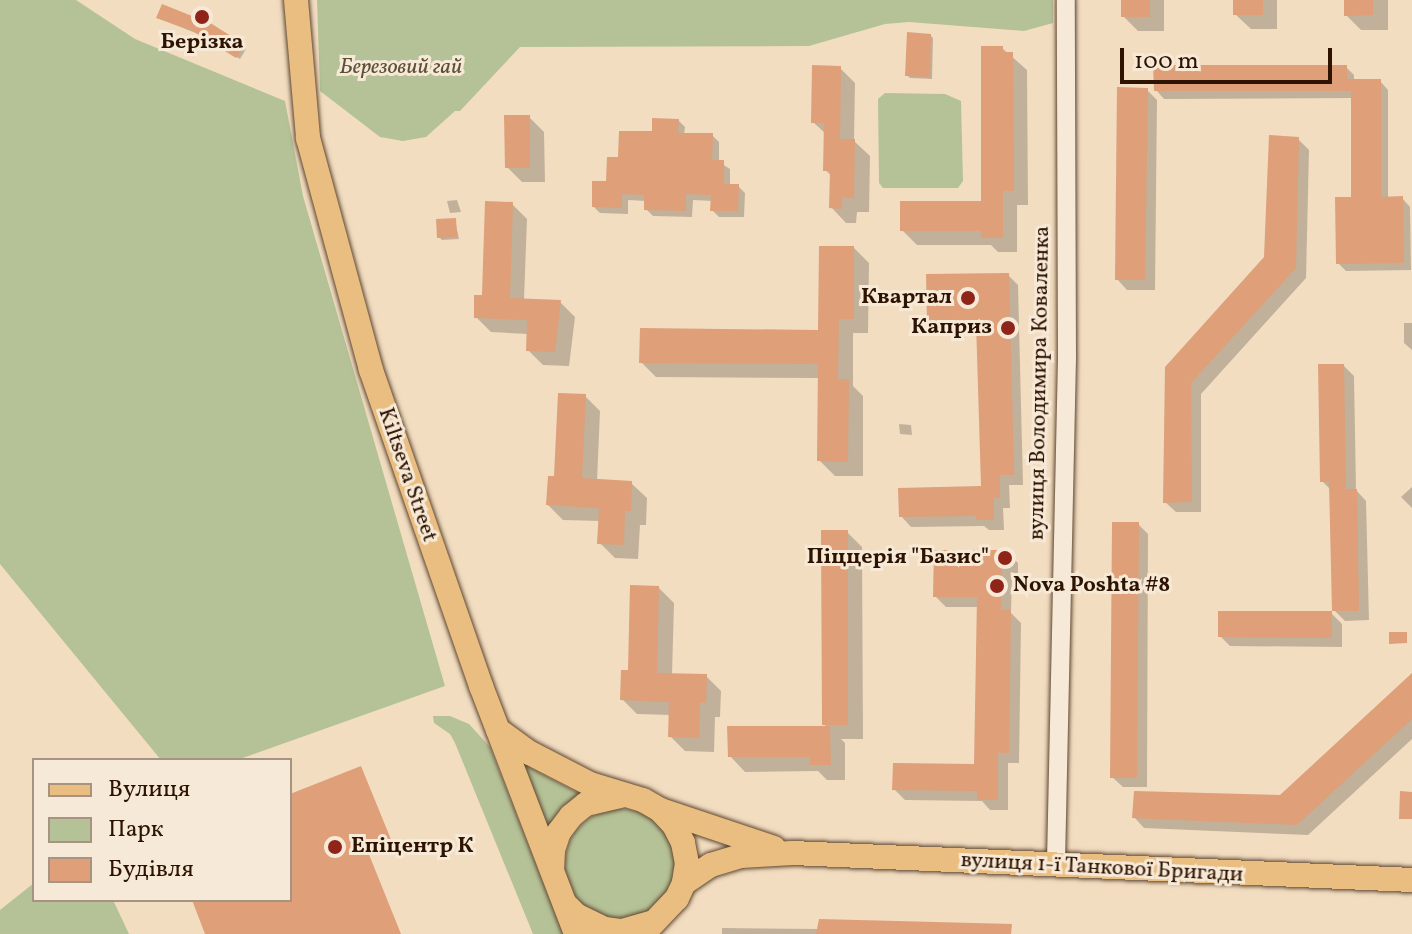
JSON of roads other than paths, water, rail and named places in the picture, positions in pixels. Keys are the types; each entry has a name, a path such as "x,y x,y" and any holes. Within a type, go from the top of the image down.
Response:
{"main road":[{"name":"Kiltseva Street","path":"296,0 308,138 338,257 402,466 556,889 576,934"},
{"path":"498,730 561,770 660,810 674,825 683,843 687,863 684,883 672,905 648,928 605,929 576,915 556,889 553,850 571,816 605,797 624,796"},
{"name":"вулиця 1-ї Танкової Бригади","path":"660,810 792,853"},
{"name":"вулиця 1-ї Танкової Бригади","path":"684,883 711,865 741,856 792,853 1056,862 1219,874 1412,880"}],"street":[{"name":"вулиця Володимира Коваленка","path":"1056,862 1067,357 1066,0"}],"place":[{"name":"Берізка","path":"202,17"},
{"name":"Квартал","path":"968,298"},
{"name":"Каприз","path":"1008,328"},
{"name":"Піццерія \"Базис\"","path":"1005,558"},
{"name":"Nova Poshta #8","path":"997,586"},
{"name":"Епіцентр К","path":"335,847"}],"park label":[{"name":"Березовий гай","path":"401,68"}]}
